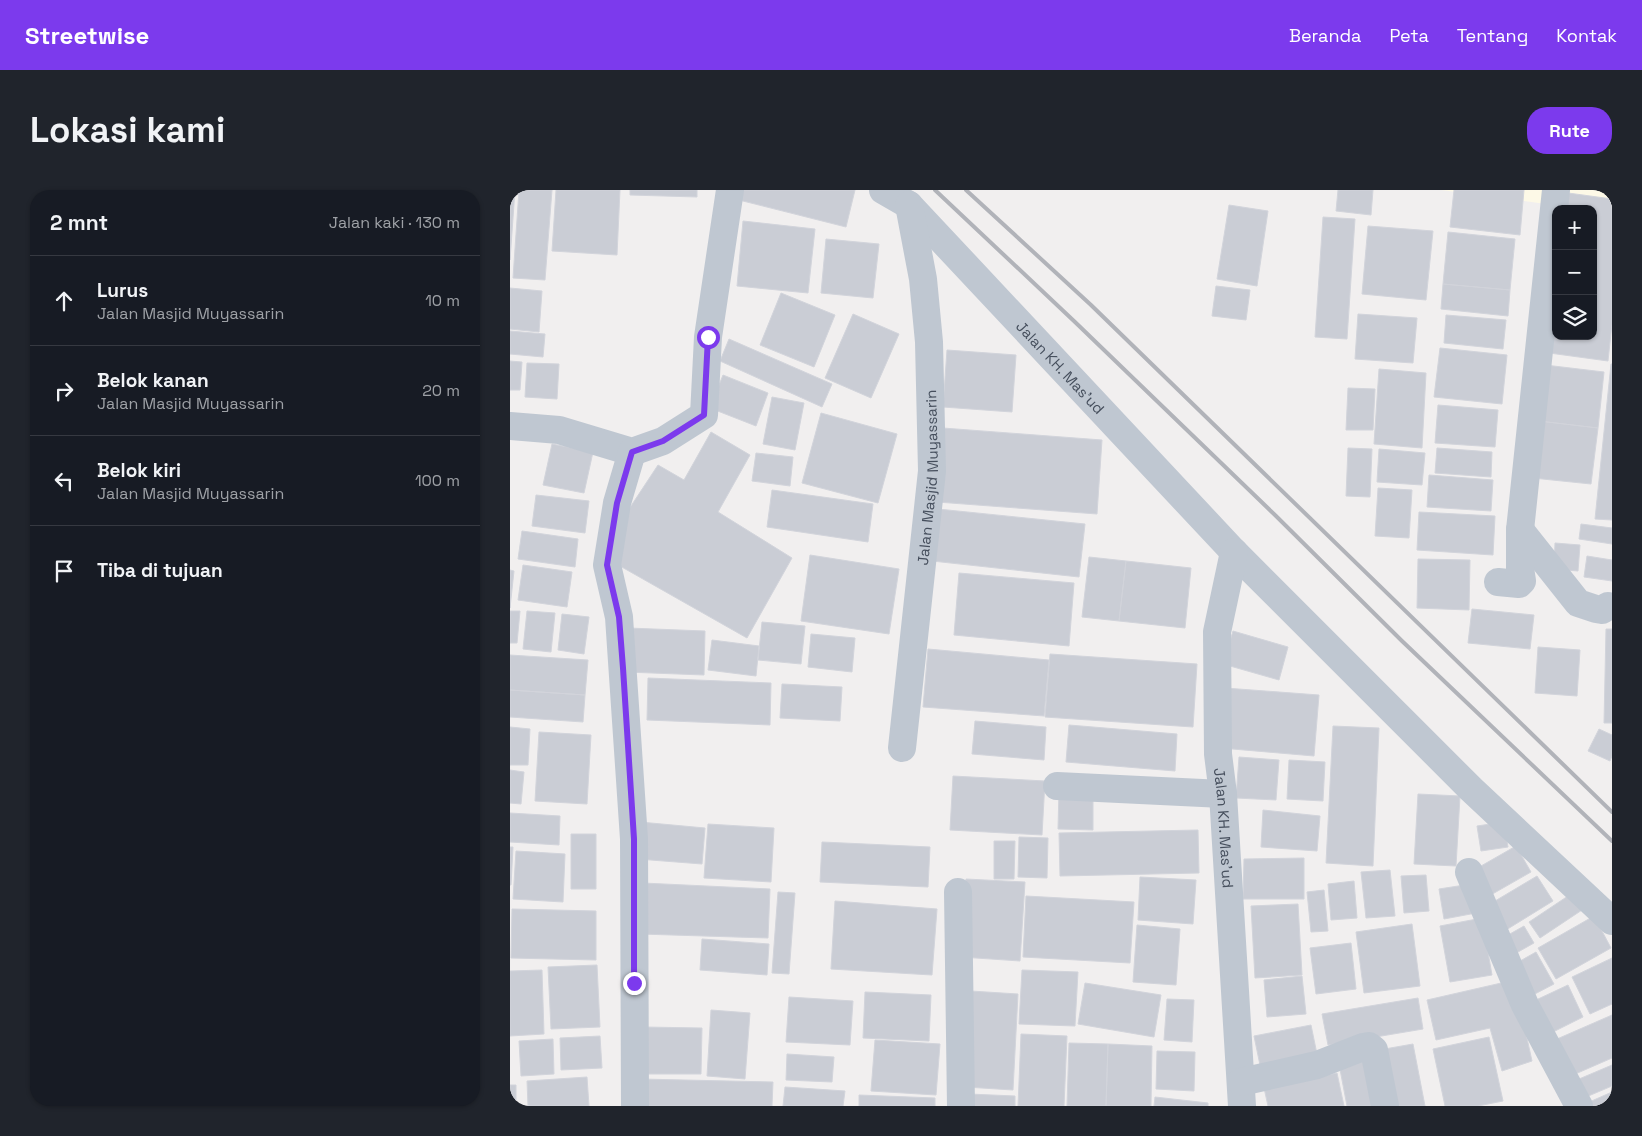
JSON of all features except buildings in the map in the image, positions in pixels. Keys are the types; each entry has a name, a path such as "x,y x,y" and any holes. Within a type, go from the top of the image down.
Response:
{"street":[{"path":"510,426 559,430 632,452 663,441 704,415 708,337 730,190"},
{"name":"Jalan KH. Mas'ud","path":"884,190 909,205 1234,552 1471,788 1612,921"},
{"path":"1498,582 1519,584 1522,581 1520,530 1556,190"},
{"name":"Jalan Masjid Muyassarin","path":"902,748 932,471 929,342 923,279 909,205"},
{"path":"632,452 617,503 607,565 619,617 634,839 635,1106"},
{"path":"1520,530 1578,603 1602,610 1608,606"},
{"name":"Jalan KH. Mas'ud","path":"1234,552 1217,632 1218,754 1223,794 1242,1094"},
{"path":"1057,786 1223,794"},
{"path":"1469,872 1525,1005 1580,1106"},
{"path":"958,892 961,1106"},
{"path":"1242,1094 1369,1046 1374,1050 1385,1106"}],"shaded area":[{"path":"1441,190 1612,190 1612,213 1597,210 1597,205 1553,205"}],"railway":[{"path":"935,190 1075,322 1402,641 1612,841"},
{"path":"966,190 1091,305 1612,812"}],"route":[{"path":"634,983 634,839 623,668 619,617 607,565 617,503 632,452 663,441 704,415 708,337"}]}
